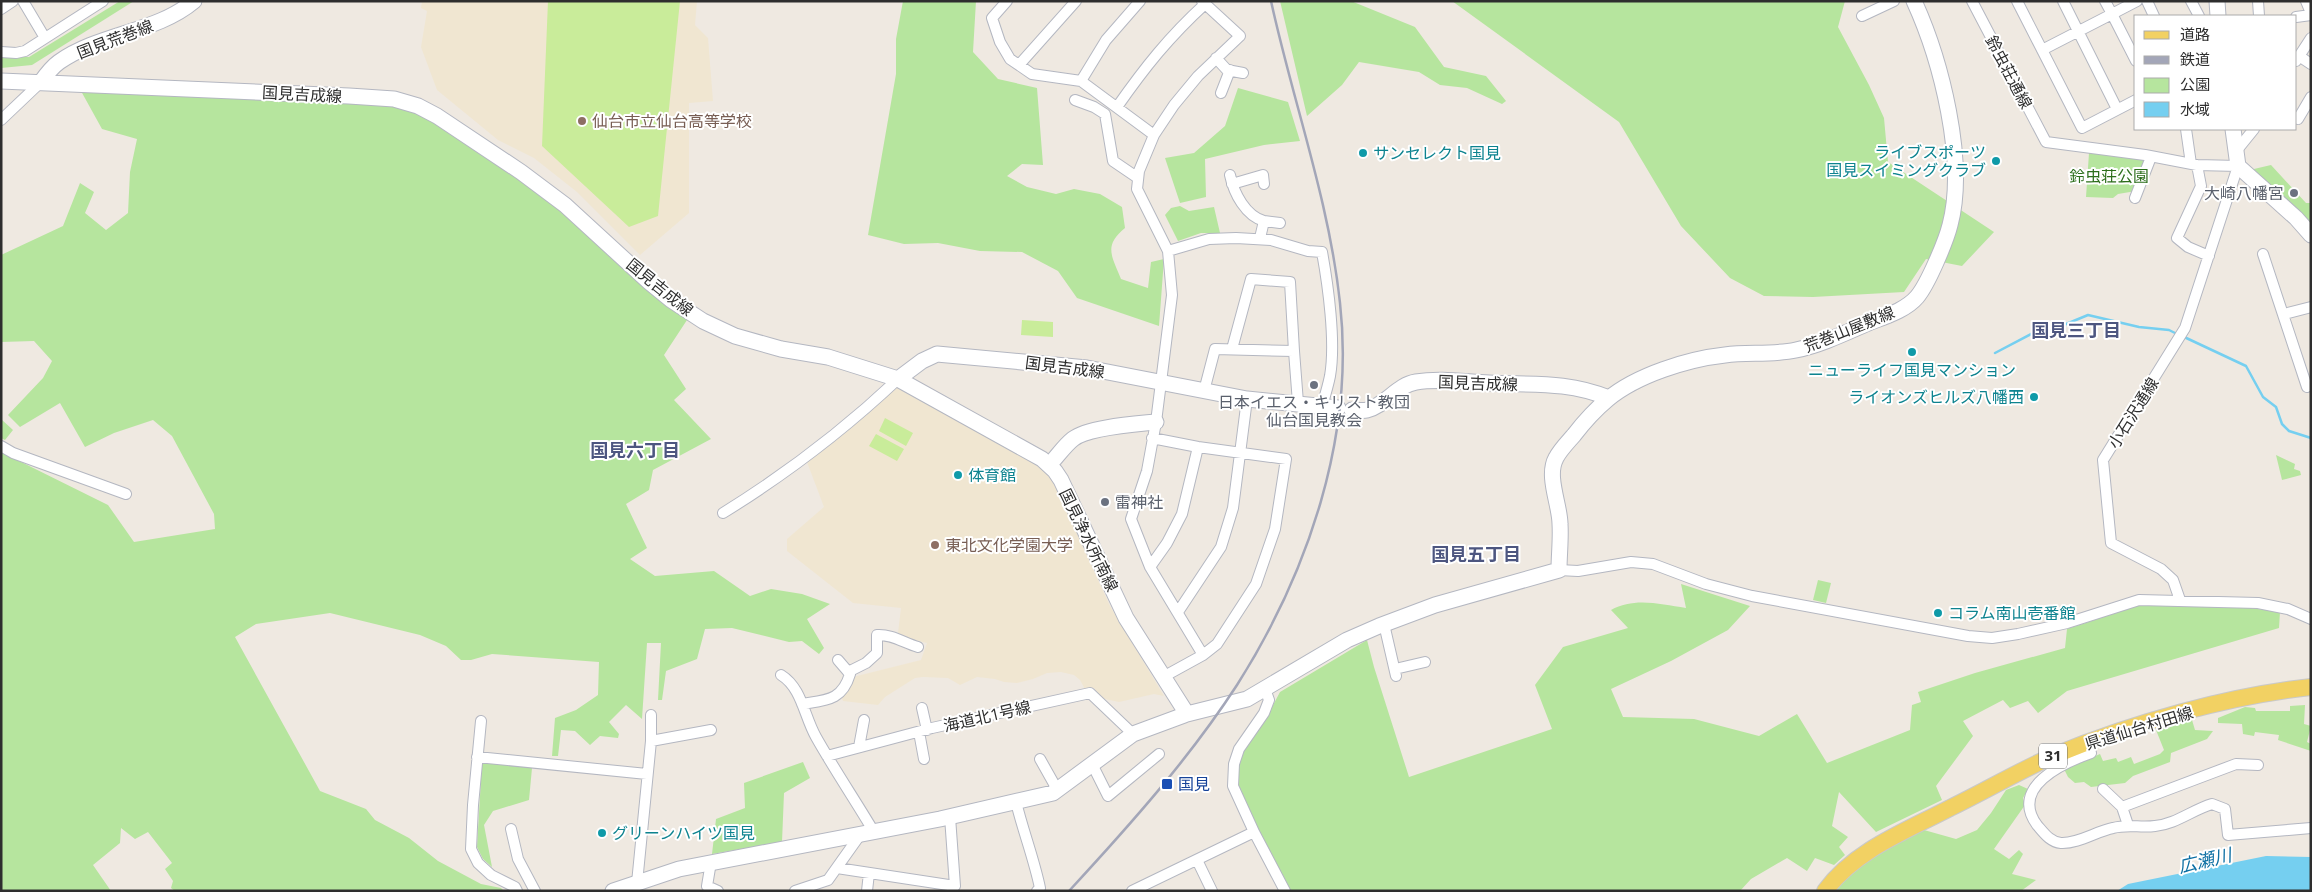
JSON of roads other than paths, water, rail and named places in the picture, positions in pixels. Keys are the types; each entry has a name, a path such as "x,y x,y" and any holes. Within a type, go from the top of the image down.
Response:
{"main road":[{"name":"県道仙台村田線","path":"1825,891 1838,874 1852,861 2053,756 2164,718 2247,696 2311,687"}],"street":[{"path":"1,9 13,1"},
{"path":"23,1 45,38"},
{"path":"1,52 16,54 25,51 103,1"},
{"name":"国見荒巻線","path":"41,82 58,62 127,31 173,17 194,1"},
{"path":"1007,1 992,18 1000,42 1010,58 1032,74 1080,81 1154,135"},
{"path":"1019,65 1076,1"},
{"path":"1080,81 1106,40 1140,1"},
{"path":"1862,16 1894,1"},
{"name":"荒巻山屋敷線","path":"1559,570 1560,523 1553,476 1554,460 1584,423 1609,398 1634,383 1697,359 1726,355 1794,351 1819,343 1887,316 1918,296 1948,234 1954,209 1956,185 1954,142 1934,50 1914,1"},
{"name":"鈴虫荘通線","path":"1972,1 2046,142 2151,157"},
{"path":"2017,1 2082,128 2134,101"},
{"path":"2063,1 2117,109"},
{"path":"2105,1 2134,57"},
{"path":"2042,50 2136,1"},
{"path":"2147,1 2154,15"},
{"path":"2191,1 2198,15"},
{"path":"2217,1 2218,15"},
{"path":"2258,1 2260,15"},
{"path":"2297,17 2311,14 2306,1"},
{"path":"1118,107 1161,48 1203,3 1240,36 1198,76 1180,98 1154,135 1138,170 1137,189 1168,251 1172,295 1156,422 1146,471 1131,519 1150,566 1203,655"},
{"path":"2297,44 2309,40"},
{"path":"2309,40 2297,59 2311,64"},
{"path":"1216,58 1227,70 1243,73"},
{"path":"1221,93 1230,70"},
{"name":"国見吉成線","path":"1,81 349,96 394,100 418,106 521,172 565,205 649,282 703,321 735,336 781,349 828,357 898,379 922,361 937,354 1087,368 1247,399 1345,409 1367,410 1380,404 1403,386 1416,382 1437,380 1564,385 1590,390 1609,398"},
{"path":"1,120 41,82"},
{"path":"2297,119 2311,97"},
{"path":"1075,100 1094,107 1105,114 1113,162 1138,178"},
{"path":"2186,130 2201,186 2177,238 2188,248 2209,256 2238,166 2234,130"},
{"path":"2236,150 2253,130"},
{"path":"2134,198 2151,157 2194,164 2238,166 2296,218 2311,235"},
{"path":"1263,175 1231,180 1233,190 1254,218 1280,223"},
{"path":"1260,238 1264,221"},
{"path":"1168,251 1210,239 1260,238 1308,251 1322,252 1332,354 1330,375 1322,406"},
{"path":"2263,254 2308,387"},
{"name":"小石沢通線","path":"2180,600 2173,580 2161,569 2111,543 2103,460 2185,328 2209,256"},
{"path":"1232,349 1251,279 1290,282 1298,403"},
{"path":"2284,314 2311,307"},
{"path":"1204,391 1215,349 1294,351"},
{"path":"724,513 849,424 898,379"},
{"name":"国見浄水所南線","path":"898,379 1034,454 1049,465 1061,480 1126,618 1187,714"},
{"path":"1178,612 1221,547 1233,508 1247,399"},
{"path":"1049,465 1073,438 1081,434 1116,426 1156,422"},
{"path":"1152,438 1198,447 1286,459 1275,529 1256,584 1217,644 1203,655 1163,677"},
{"path":"1,446 13,453 126,494"},
{"path":"1150,566 1167,543 1182,514 1198,447"},
{"path":"613,891 679,869 950,817 1058,791 1134,734 1187,714 1247,699 1348,640 1427,607 1559,570 1578,571 1631,562 1653,564 1706,584 1752,596 1968,636 1992,638 2067,623 2138,600 2258,603 2288,610 2311,619"},
{"path":"1384,624 1396,672 1425,662"},
{"path":"848,672 866,663 877,653 877,635 888,634 902,642 918,647"},
{"path":"802,704 834,698 848,682 850,674 838,660"},
{"path":"781,674 796,689 815,735 867,833"},
{"path":"1266,689 1269,700 1264,713 1239,749 1234,764 1233,786 1254,832 1285,891"},
{"name":"海道北1号線","path":"827,756 923,731 1090,693 1134,734"},
{"path":"922,708 924,758"},
{"path":"637,883 651,741 650,715"},
{"path":"859,747 864,720"},
{"path":"481,721 470,837 471,849 478,863 491,875 515,887 517,891"},
{"path":"651,741 711,730"},
{"path":"2087,743 2091,753 2063,765 2044,777 2030,795 2035,822 2050,839 2061,843 2128,825 2155,826 2178,820 2212,804 2224,808 2228,835 2311,828"},
{"path":"1092,764 1108,796 1159,754"},
{"path":"477,757 647,774"},
{"path":"1040,759 1058,791"},
{"path":"2122,807 2236,764 2258,766"},
{"path":"2103,789 2122,807 2128,825"},
{"path":"1016,802 1040,888 1037,891"},
{"path":"837,868 955,886 950,817"},
{"path":"511,829 518,859 535,891"},
{"path":"1132,891 1254,832"},
{"path":"795,891 828,880 867,833"},
{"path":"1197,860 1212,891"},
{"path":"712,862 707,886 718,891"},
{"path":"867,891 869,873"}],"water":[{"name":"広瀬川","path":"2266,856 2311,857 2311,891 2117,891 2128,884"}],"waterway":[{"path":"1995,353 2035,332 2042,334 2088,315 2139,327 2169,330 2177,334"},
{"path":"2182,336 2246,366 2263,397 2276,407 2282,424 2289,431 2311,438"}],"railway":[{"path":"1069,891 1179,766 1237,685 1285,597 1305,550 1321,502 1333,453 1340,403 1343,353 1340,303 1335,265 1319,189 1271,1"}],"place":[{"name":"仙台市立仙台高等学校","path":"582,121"},
{"name":"サンセレクト国見","path":"1363,153"},
{"name":"ライブスポーツ 国見スイミングクラブ","path":"1996,161"},
{"name":"大崎八幡宮","path":"2294,193"},
{"name":"ニューライフ国見マンション","path":"1912,352"},
{"name":"日本イエス・キリスト教団 仙台国見教会","path":"1314,385"},
{"name":"ライオンズヒルズ八幡西","path":"2034,397"},
{"name":"体育館","path":"958,475"},
{"name":"雷神社","path":"1105,502"},
{"name":"東北文化学園大学","path":"935,545"},
{"name":"コラム南山壱番館","path":"1938,613"},
{"name":"国見","path":"1167,784"},
{"name":"グリーンハイツ国見","path":"602,833"}],"district":[{"name":"国見三丁目","path":"2076,331"},
{"name":"国見六丁目","path":"635,451"},
{"name":"国見五丁目","path":"1476,555"}],"park label":[{"name":"鈴虫荘公園","path":"2109,176"}]}
